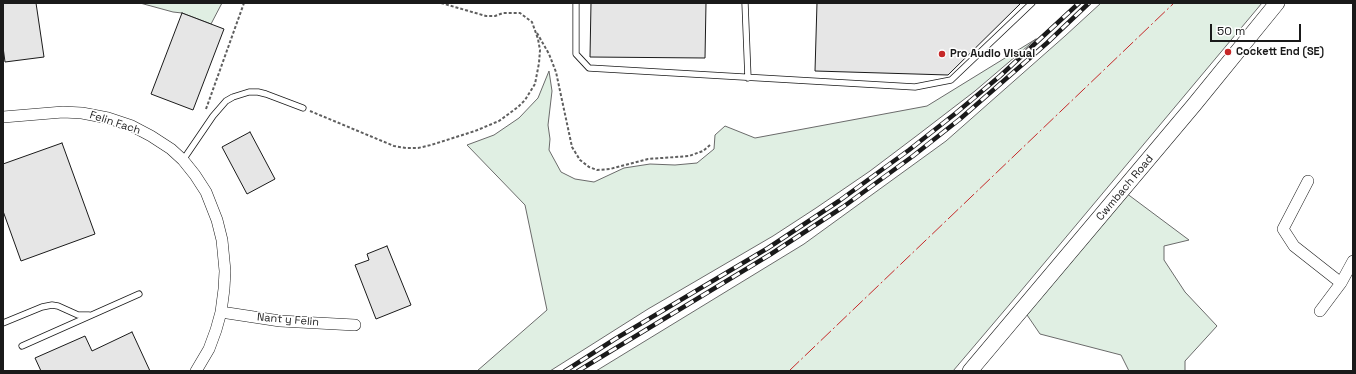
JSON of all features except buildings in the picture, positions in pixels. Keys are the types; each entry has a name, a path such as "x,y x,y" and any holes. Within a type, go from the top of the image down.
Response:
{"main road":[{"name":"Cwmbach Road","path":"970,371 1194,105 1277,3"}],"street":[{"name":"Felin Fach","path":"3,117 63,112 82,113 108,118 132,126 151,136 183,160 195,174 206,192 217,220 222,240 225,271 221,312 216,330 196,371"},
{"path":"1308,180 1283,229 1294,246 1341,283"},
{"path":"1320,311 1341,283 1353,261"},
{"name":"Nant y Felin","path":"221,312 280,321 355,325"}],"lane":[{"path":"576,3 576,54 590,68 915,88 951,80 1032,3"},
{"path":"746,3 748,78"},
{"path":"183,160 213,116 233,97 249,92 258,92 303,108"},
{"path":"22,346 139,294"},
{"path":"3,323 42,307 52,305 58,306 78,315 93,314"}],"path":[{"path":"205,114 244,3"},
{"path":"441,3 486,16 495,16 503,13 520,13 532,22 549,54 556,72 572,146 580,160 589,167 597,170 610,169 648,159 689,156 703,151 710,145"},
{"path":"303,108 394,146 406,148 431,145 488,127 509,114 525,100 530,93 537,76 539,62 540,50 536,30"}],"green space":[{"path":"140,3 222,3 211,24 182,13"},
{"path":"1101,3 1262,3 953,371 596,371 804,244 946,141"},
{"path":"1036,39 975,91 870,171 816,208 773,236 648,309 550,371 477,371 547,310 525,205 467,145 494,135 519,118 538,98 549,71 552,91 548,125 550,139 549,150 561,172 575,179 594,182 624,168 650,164 675,165 697,163 714,149 715,135 725,126 755,138 927,106"},
{"path":"1126,193 1189,240 1164,246 1164,260 1185,292 1217,326 1185,361 1185,371 1129,371 1121,355 1040,334 1025,312"}],"railway":[{"path":"565,371 615,339 768,248 839,201 909,150 956,113 1000,76 1079,3"},
{"path":"578,371 771,254 843,207 913,156 960,119 1047,43 1089,3"}],"power":[{"path":"789,371 1174,3"}],"place":[{"name":"Cockett End (SE)","path":"1228,52"},
{"name":"Pro Audio Visual","path":"942,54"}]}
